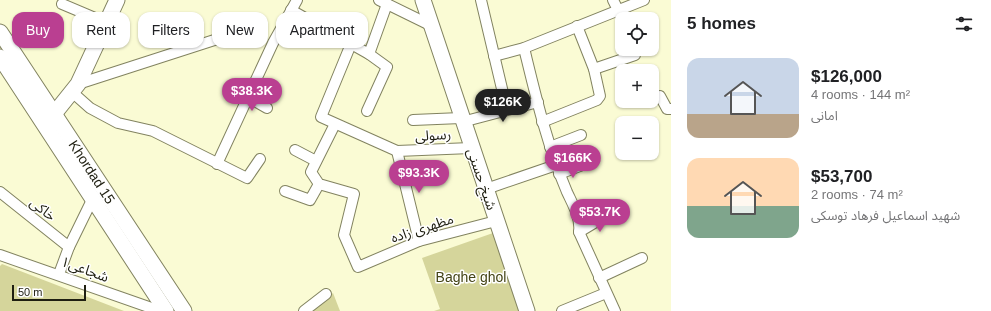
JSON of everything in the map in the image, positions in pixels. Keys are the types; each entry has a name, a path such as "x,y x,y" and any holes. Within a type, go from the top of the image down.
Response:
{"main road":[{"name":"شیخ حسنی","path":"423,0 471,148 527,311"},
{"path":"112,12 115,1"},
{"name":"Khordad 15","path":"0,32 54,114 80,166 92,198 166,311"},
{"path":"54,114 75,88 95,48"},
{"name":"Khordad 15","path":"0,57 184,311"}],"street":[{"path":"217,164 272,44 297,0"},
{"path":"481,0 503,93"},
{"path":"613,0 618,10"},
{"path":"494,56 524,48 644,0"},
{"path":"369,54 383,2 430,25"},
{"path":"62,4 81,12"},
{"path":"291,10 295,12"},
{"path":"542,122 597,100 600,96 594,69 578,26"},
{"path":"212,41 75,88 90,108 118,123 153,131 247,178 260,159"},
{"path":"349,48 320,117 397,151 419,241"},
{"path":"358,48 387,67 367,111"},
{"path":"524,48 542,122 550,147 581,223 579,232 615,311"},
{"path":"594,69 632,56"},
{"path":"660,96 667,109 671,109"},
{"path":"248,97 267,108"},
{"path":"413,120 462,120 538,102"},
{"path":"285,192 310,200 319,184 311,172 336,124"},
{"path":"550,147 581,135"},
{"name":"رسولی","path":"397,151 471,148"},
{"path":"295,150 316,161"},
{"path":"486,189 593,161"},
{"name":"مظهری زاده","path":"319,184 354,194 344,235 358,267 419,241 496,221"},
{"name":"خاکی","path":"0,192 69,247"},
{"path":"59,274 69,247 92,198"},
{"path":"579,232 609,214"},
{"name":"شجاعی۱","path":"0,255 59,274 160,311"},
{"path":"599,278 642,258"},
{"path":"562,311 606,293"},
{"path":"304,311 326,294"}],"green space":[{"name":"Baghe ghol","path":"493,233 520,311 434,311 440,309 422,258"},
{"path":"2,264 124,311 0,311 0,266"},
{"path":"333,293 340,311 311,311"}]}
